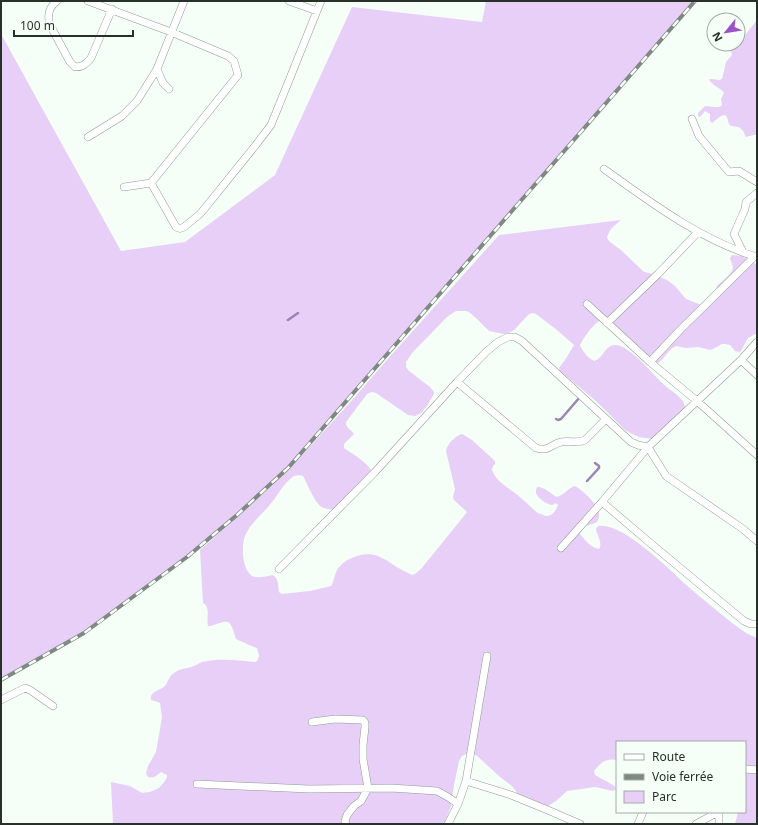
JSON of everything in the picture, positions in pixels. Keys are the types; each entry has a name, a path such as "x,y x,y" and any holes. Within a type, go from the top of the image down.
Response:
{"street":[{"path":"57,1 54,3 49,12 48,19 70,62 75,67 81,67 87,64 91,58 112,10"},
{"path":"88,1 171,32 228,56 234,62 238,75 151,183 124,187"},
{"path":"88,137 122,116 137,100 157,69 184,1"},
{"path":"289,1 317,11"},
{"path":"151,183 176,227 181,229 200,214 271,125 321,1"},
{"path":"157,69 163,83 169,89"},
{"path":"692,119 699,136 729,172 739,171 757,182"},
{"path":"604,169 644,198 703,235 756,257 680,330 650,362"},
{"path":"743,252 734,234 745,209 746,202 757,193"},
{"path":"607,323 667,265 698,232"},
{"path":"587,304 650,362 697,401 757,455"},
{"path":"279,569 375,472 486,352 498,342 508,337 515,337 522,341 631,442 648,447 666,476 743,529 757,541"},
{"path":"561,548 648,447 741,360 757,342"},
{"path":"741,360 757,375"},
{"path":"457,382 536,448 542,450 562,441 581,442 585,440 606,419"},
{"path":"602,502 744,621 751,624 757,624"},
{"path":"448,824 458,804 466,781 487,656"},
{"path":"1,700 25,688 53,706"},
{"path":"312,722 335,719 363,720 365,723 363,745 368,788 361,801 354,806 347,815 345,821 346,824"},
{"path":"746,769 757,770"},
{"path":"466,781 550,810 580,824"},
{"path":"197,784 309,789 391,788 437,791 458,804"},
{"path":"638,824 643,813"},
{"path":"696,824 717,813"},
{"path":"719,813 719,824"}],"green space":[{"path":"486,1 695,1 288,468 237,515 187,557 84,633 1,680 1,34 121,251 185,242 275,175 352,7 482,22"},
{"path":"757,20 757,134 746,137 741,129 730,125 725,115 721,116 712,123 710,121 710,114 705,111 700,117 698,116 698,113 705,106 717,107 722,105 721,99 724,93 709,79 722,79 726,62 732,55 731,52 746,52 746,34"},
{"path":"621,220 609,232 607,238 610,242 621,250 644,272 667,280 675,286 686,299 704,306 715,294 717,286 732,271 733,267 730,258 732,255 742,256 757,264 757,333 748,338 739,352 735,351 730,345 725,344 710,350 699,347 686,348 676,346 670,350 659,363 656,364 624,337 615,335 601,320 592,328 580,345 588,356 594,361 600,358 609,347 615,345 621,346 638,358 661,382 682,400 685,409 653,439 639,437 624,429 597,402 560,371 559,368 574,345 536,314 529,314 514,330 504,334 489,331 469,312 456,311 447,317 412,353 406,362 406,367 409,371 430,387 434,392 427,406 421,413 415,416 408,415 376,393 372,392 367,394 346,422 347,427 354,434 344,444 344,448 364,462 373,473 333,510 320,506 317,503 303,476 294,476 283,486 247,532 243,545 243,557 246,568 254,577 273,575 277,581 279,592 282,594 310,591 331,586 340,566 348,560 368,554 378,556 412,575 415,574 421,569 467,512 454,500 453,497 455,489 446,451 452,441 462,434 472,440 495,461 492,470 497,478 538,513 549,516 554,512 558,505 555,503 550,505 541,499 536,493 537,487 545,489 557,497 575,486 593,502 599,513 597,522 584,527 581,531 580,534 586,541 599,549 600,542 596,529 598,526 608,527 619,531 644,547 732,623 746,633 757,638 757,824 735,824 738,813 746,813 746,741 616,741 616,760 604,761 594,771 595,775 613,785 616,789 613,791 595,787 567,791 556,801 543,808 527,802 512,786 476,755 468,753 462,756 459,761 451,806 444,824 113,824 111,782 130,786 142,793 150,792 159,788 167,777 167,775 161,772 152,777 148,777 146,773 148,766 156,752 162,717 160,703 151,700 153,693 163,688 171,676 179,670 195,666 202,662 215,660 255,662 259,656 257,648 236,639 228,622 208,626 208,610 203,603 200,550 273,485 279,477 304,453 499,235"}],"waterway":[{"path":"288,320 298,313"},
{"path":"556,419 561,419 580,397"},
{"path":"587,481 599,468 599,466 595,463"}],"railway":[{"path":"1,680 84,633 187,557 237,515 288,468 695,1"}]}
